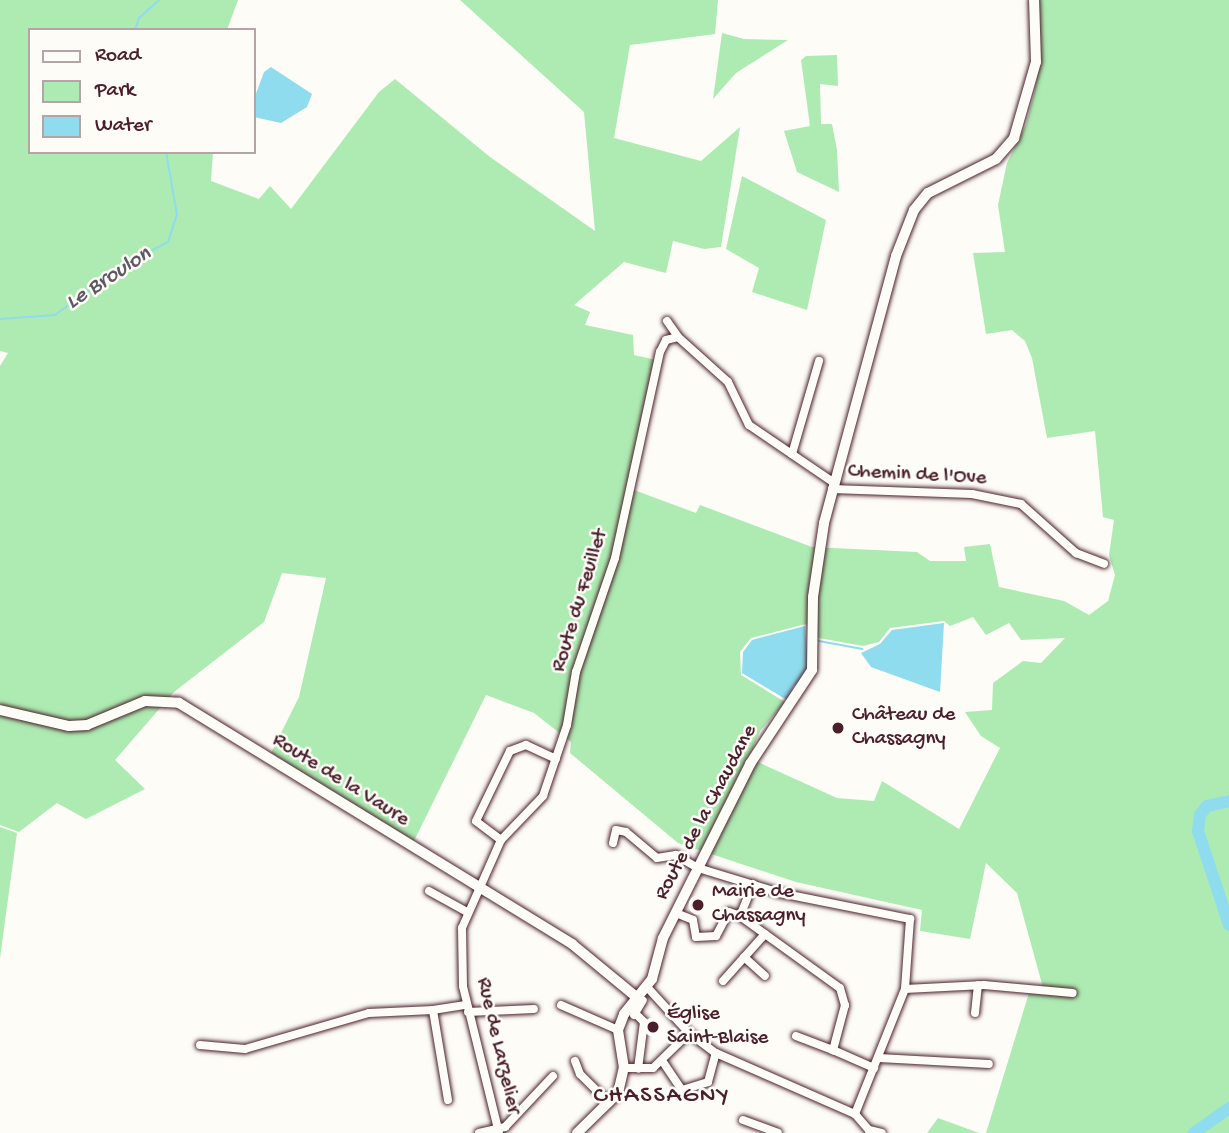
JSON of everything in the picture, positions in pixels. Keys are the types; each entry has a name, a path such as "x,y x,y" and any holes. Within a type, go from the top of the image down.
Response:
{"street":[{"name":"Route de la Chaudane","path":"618,1030 624,1014 646,987 676,913 762,741 802,692 812,670 813,597 833,485 880,306 914,210 936,187 996,159 1019,126 1036,62 1034,0"},
{"path":"663,345 667,321 678,337 728,382 749,425 833,485"},
{"path":"663,345 671,336 678,337"},
{"name":"Route du Feuillet","path":"501,840 510,826 540,802 556,759 567,725 576,671 615,558 663,345"},
{"path":"792,454 819,361"},
{"name":"Chemin de l'Ove","path":"833,485 972,494 1021,503 1076,553 1104,564"},
{"name":"Route de la Vaure","path":"0,710 69,726 87,725 145,701 173,701 480,886 582,951 639,998"},
{"path":"501,840 475,821 510,751 526,745 556,759"},
{"path":"613,843 616,830 626,832 657,858 676,855 698,869 797,898 910,919 905,989 855,1114"},
{"name":"Rue de Larzelier","path":"499,1131 467,1009 459,951 467,912 501,840"},
{"path":"740,916 754,884"},
{"path":"429,891 467,912"},
{"path":"676,913 693,920 696,937 716,936 729,912 740,916 840,988 845,1005 833,1050"},
{"path":"723,981 765,934"},
{"path":"744,957 765,976"},
{"path":"905,989 978,985 1073,993"},
{"path":"975,1013 978,985"},
{"path":"646,987 689,1033 716,1053 855,1114 869,1132 882,1133"},
{"path":"637,1015 639,998"},
{"path":"561,1005 618,1030 625,1068 621,1086 609,1103 577,1133"},
{"path":"200,1045 244,1049 369,1013 534,1009"},
{"path":"433,1010 448,1100"},
{"path":"624,1014 637,1015 644,1022 638,1069"},
{"path":"625,1068 638,1069 663,1062 689,1033"},
{"path":"796,1036 874,1068"},
{"path":"663,1062 681,1090 708,1082 716,1053"},
{"path":"878,1058 989,1064"},
{"path":"575,1061 580,1074 609,1103"},
{"path":"479,1133 499,1131 553,1076"},
{"path":"743,1120 778,1133"}],"green space":[{"path":"0,0 238,0 228,28 28,28 28,154 213,154 211,181 259,199 270,186 291,209 379,92 395,79 490,157 595,231 584,112 460,0 718,0 715,34 630,45 614,138 701,161 740,127 721,247 704,249 673,241 666,273 624,262 574,305 590,312 585,325 633,335 634,355 656,360 626,487 696,513 700,505 812,547 917,552 930,561 966,561 964,547 990,544 999,587 1064,601 1089,615 1108,601 1115,575 1109,555 1114,520 1103,517 1095,431 1047,438 1032,358 1025,341 1012,330 986,334 973,253 1005,252 998,205 1007,163 1026,125 1034,94 1040,62 1039,0 1229,0 1229,1133 986,1133 1029,993 1045,995 1017,893 986,863 970,939 920,931 922,910 796,882 678,843 570,753 571,742 534,713 486,695 413,843 270,755 299,697 326,578 282,573 264,622 174,692 115,760 145,789 86,819 57,803 19,832 0,825 0,366 8,353 0,351","holes":["973,617 986,635 1009,623 1021,640 1065,638 1041,663 1023,661 993,683 992,710 965,712 981,736 1000,748 959,829 882,781 874,801 837,798 749,758 760,731 785,702 741,675 740,652 751,638 806,624 819,638 863,646 879,642 890,628 944,621 950,626"]},
{"path":"722,33 744,39 788,40 736,73 713,99"},
{"path":"837,55 838,86 820,84 821,124 832,124 837,150 839,192 797,172 784,131 810,126 801,60 806,56"},
{"path":"742,176 826,220 807,310 752,292 759,268 726,249"},
{"path":"0,827 17,833 0,958"},
{"path":"938,1118 979,1133 927,1133"}],"water":[{"path":"271,67 312,94 307,107 281,123 256,117 256,94 264,72"},
{"path":"944,623 940,692 871,667 861,653 880,644 892,630"},
{"path":"805,626 808,666 800,687 794,685 787,700 742,673 743,652 752,640"}],"waterway":[{"name":"Le Broulon","path":"136,28 139,18 159,0"},
{"name":"Le Broulon","path":"0,319 55,315 119,268 168,242 177,215 166,154"},
{"path":"819,641 862,649"},
{"path":"1229,801 1207,806 1200,815 1198,831 1229,925"},
{"path":"1194,1133 1229,1108"}],"place":[{"name":"Château de Chassagny","path":"838,728"},
{"name":"Mairie de Chassagny","path":"698,905"},
{"name":"Église Saint-Blaise","path":"653,1027"}],"district":[{"name":"CHASSAGNY","path":"662,1097"}]}
